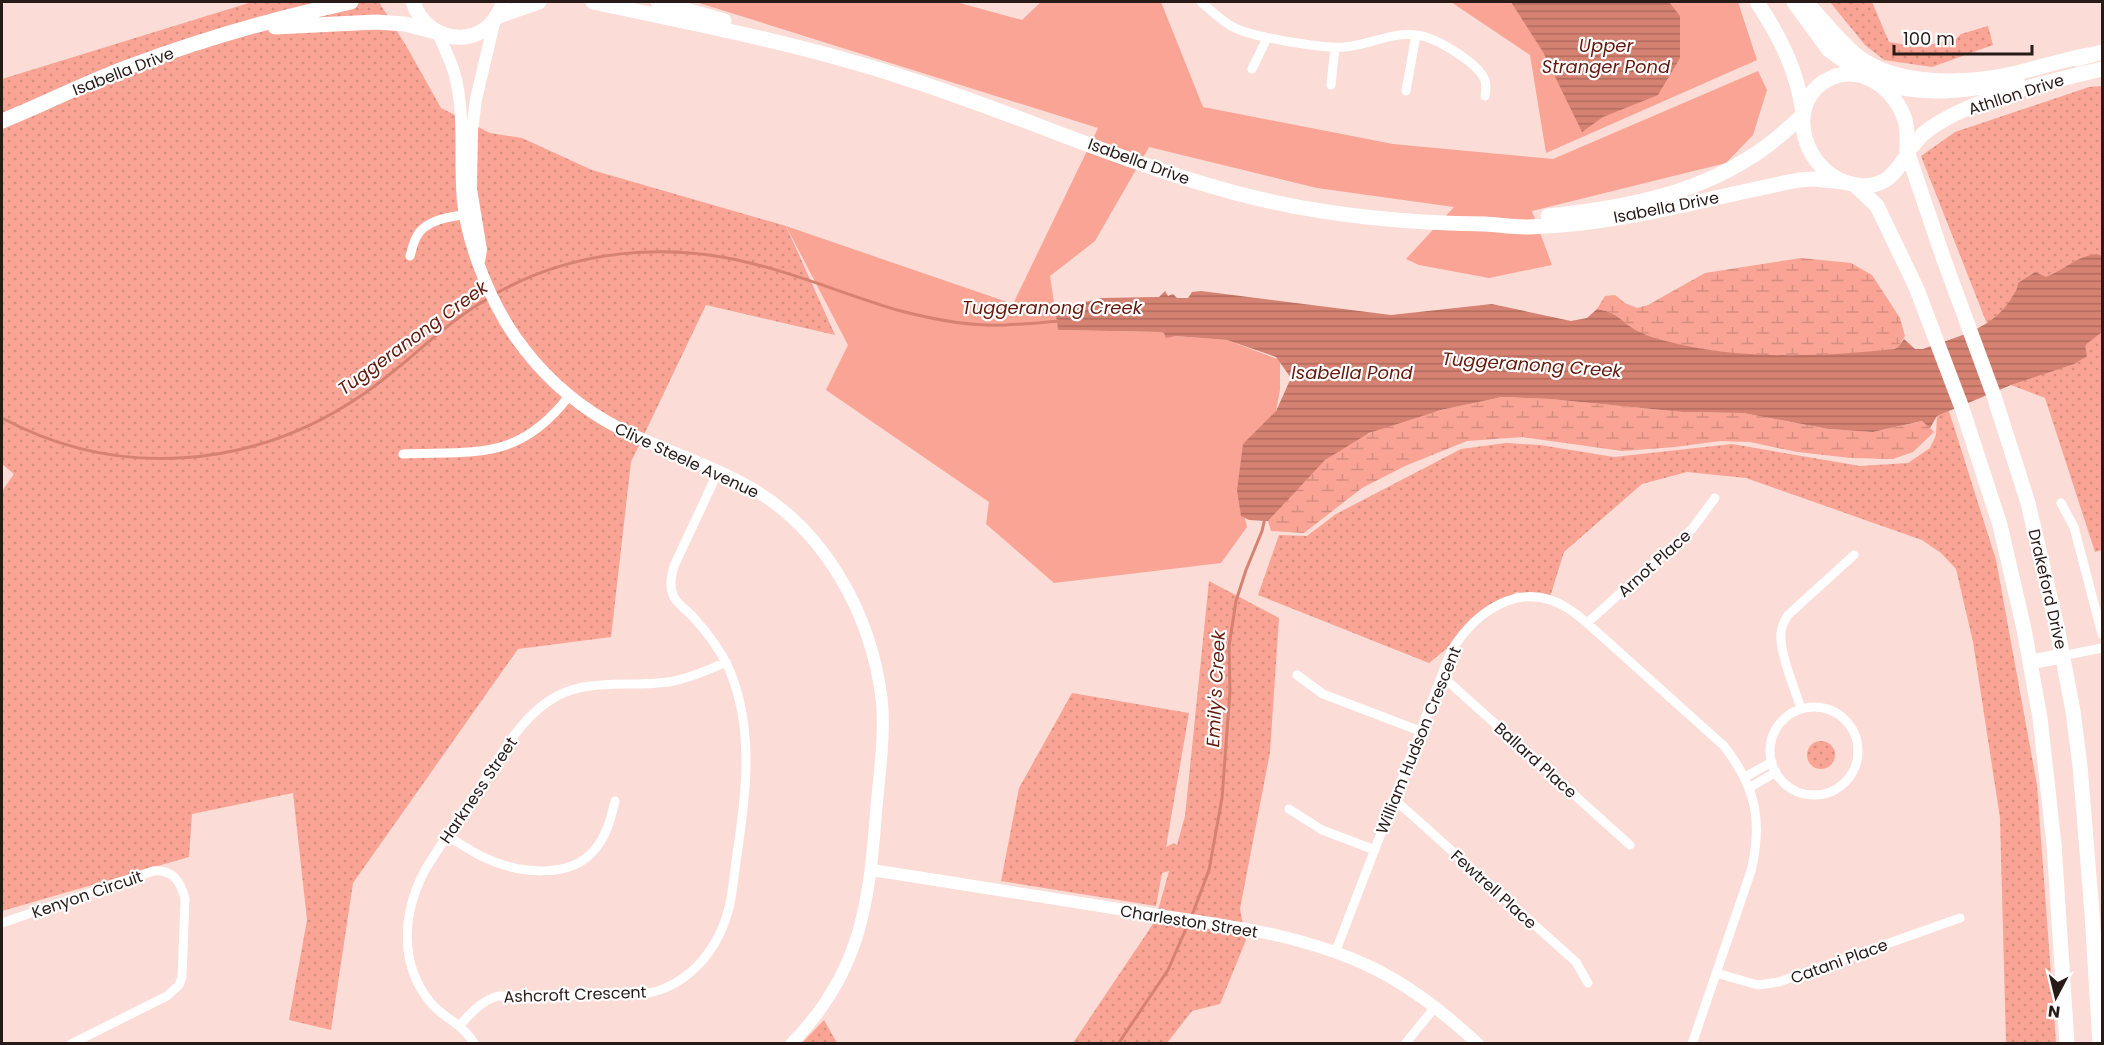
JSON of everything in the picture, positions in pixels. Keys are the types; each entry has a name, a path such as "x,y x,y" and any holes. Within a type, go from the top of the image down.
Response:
{"main road":[{"name":"Isabella Drive","path":"2,121 126,68 186,46 309,11 351,2"},
{"path":"413,2 419,16 437,32"},
{"path":"495,18 503,2"},
{"path":"495,18 539,2"},
{"name":"Isabella Drive","path":"593,2 800,47"},
{"name":"Isabella Drive","path":"658,2 900,76 1197,182 1291,207 1384,221 1527,227 1566,225 1656,211 1799,180 1814,179 1849,184"},
{"path":"1757,2 1786,50 1799,87 1806,141 1812,156 1828,174 1849,184 1866,186 1883,182 1894,173 1908,153 1905,121 1901,109 1892,96 1875,81 1829,50 1794,2"},
{"path":"1806,2 1856,55 1877,68 1902,76 1936,80 1984,78 2011,74 2095,53"},
{"name":"Isabella Drive","path":"247,29 376,22 405,24 451,37 467,36 482,31 495,18"},
{"name":"Athllon Drive","path":"1875,81 1922,91 1958,91 1991,86 2095,53"},
{"name":"Athllon Drive","path":"1908,153 1924,134 1971,106 2057,80 2103,69"},
{"path":"1803,113 1811,95 1825,81 1841,74 1852,74 1875,81"},
{"name":"Isabella Drive","path":"1489,224 1630,203 1690,188 1750,158 1770,144 1803,113"},
{"name":"Drakeford Drive","path":"1908,153 1994,396 2028,503 2062,656 2080,766 2101,1036"},
{"name":"Drakeford Drive","path":"1849,184 1877,206 1916,287 1962,408 2000,525 2031,662 2042,729 2053,824 2067,1044"},
{"path":"2031,662 2062,656"}],"street":[{"path":"1201,2 1233,27 1248,34 1267,38 1335,47 1362,44 1396,34 1416,34 1439,42 1479,71 1485,80 1485,96"},
{"name":"Clive Steele Avenue","path":"467,189 476,99 495,18"},
{"name":"Clive Steele Avenue","path":"437,32 454,71 459,95 469,214 481,250 479,263 506,323 533,362 569,396 618,427 746,485 771,501 817,544 836,570 860,615 876,664 882,716 872,870 862,923 842,975 818,1012 791,1044"},
{"path":"1406,91 1416,34"},
{"path":"1252,69 1267,38"},
{"path":"1331,85 1335,47"},
{"path":"410,256 416,238 428,225 469,214"},
{"path":"403,454 481,451 515,443 541,426 569,396"},
{"name":"Ashcroft Crescent","path":"459,1026 478,1005 498,996 656,992 681,980 696,968 709,953 719,936 730,906 745,804 744,735 739,702 726,662 707,632 674,597 670,582 674,566 718,472"},
{"name":"Arnot Place","path":"1587,623 1692,528 1715,498"},
{"path":"2061,503 2074,527 2103,634"},
{"path":"1801,709 1782,646 1783,623 1788,615 1854,555"},
{"name":"William Hudson Crescent","path":"1335,953 1451,651 1476,619 1500,604 1517,598 1535,597 1552,601 1569,608 1587,623 1724,746 1745,777 1749,788 1757,820 1756,851 1692,1044"},
{"path":"2062,656 2103,648"},
{"name":"Harkness Street","path":"475,1044 459,1026 437,1010 420,987 409,959 406,939 407,918 415,888 424,870 523,724 538,709 574,689 594,685 673,681 694,676 726,662"},
{"path":"1297,675 1323,694 1420,731"},
{"name":"Ballard Place","path":"1442,676 1630,845"},
{"path":"1822,707 1835,712 1846,720 1857,741 1856,764 1843,783 1822,794 1807,794 1792,789 1776,772 1772,762 1771,742 1775,729 1789,714 1801,709 1822,707"},
{"path":"1745,777 1772,762"},
{"path":"1749,788 1776,772"},
{"name":"Fewtrell Place","path":"1394,799 1576,962 1588,983"},
{"path":"447,836 485,858 506,866 538,870 567,868 586,859 597,848 608,828 615,801"},
{"path":"1289,809 1322,830 1375,850"},
{"name":"Charleston Street","path":"872,870 1175,918 1295,940 1335,953 1391,978 1435,1007 1478,1044"},
{"name":"Kenyon Circuit","path":"2,923 153,871 168,872 178,880 183,888 185,899 183,968 179,985 167,996 71,1044"},
{"name":"Catani Place","path":"1716,973 1758,985 1779,982 1960,918"},
{"path":"1405,1044 1435,1007"},
{"path":"91,1034 96,1044"}],"green space":[{"path":"252,2 379,2 441,108 490,133 522,138 592,170 786,226 835,335 706,305 631,462 611,637 518,649 353,883 331,1030 289,1020 307,920 293,793 192,814 189,857 2,911 2,491 14,474 2,464 2,79"},
{"path":"696,2 956,2 1022,20 1041,2 1161,2 1203,107 1393,144 1553,159 1758,71 1767,90 1753,135 1726,163 1532,211 1552,265 1489,278 1419,265 1406,259 1454,207 1317,188 1149,147 1095,241 1050,276 1058,330 1160,332 1174,336 1227,340 1280,360 1280,390 1276,411 1242,507 1247,527 1221,563 1054,583 986,524 989,502 826,390 848,345 786,226 1013,304 1098,128"},
{"path":"1451,2 1738,2 1757,60 1546,153 1530,55"},
{"path":"1830,2 1872,2 1889,42 1919,47 1956,39 1961,34 1988,26 1993,45 1932,67 1884,60 1865,45"},
{"path":"2102,86 2102,550 2095,552 2045,398 2011,385 1921,156 1955,132 2089,87"},
{"path":"1801,258 1851,263 1872,275 1900,318 1905,336 1898,347 1879,352 1810,355 1759,355 1709,350 1685,346 1644,334 1614,314 1597,309 1605,296 1615,295 1625,303 1637,308 1648,305 1705,273"},
{"path":"1502,397 1550,399 1682,412 1743,413 1828,429 1873,432 1923,421 1934,432 1913,452 1893,459 1851,458 1797,452 1750,442 1720,441 1622,451 1523,437 1467,441 1405,466 1362,488 1304,533 1271,531 1268,521 1295,489 1325,460 1343,447 1364,436 1409,419"},
{"path":"1949,411 1996,560 2037,785 2056,1043 2006,1043 2000,818 1973,642 1956,569 1941,553 1922,540 1746,478 1687,472 1642,484 1564,552 1550,597 1516,592 1429,663 1258,595 1279,535 1307,536 1336,514 1461,449 1506,443 1540,445 1614,457 1732,444 1860,466 1908,463 1930,448 1936,435 1937,416"},
{"path":"1209,581 1279,618 1270,752 1240,909 1246,940 1220,1004 1192,1011 1167,1043 1073,1043 1155,921 1169,871 1162,873 1156,906 1001,881 1019,788 1072,693 1189,713 1166,847 1174,843 1177,845 1185,816"},
{"path":"1821,741 1831,745 1835,755 1831,765 1821,769 1811,765 1807,755 1811,745"},
{"path":"824,1020 837,1043 802,1043"}],"water":[{"name":"Upper Stranger Pond","path":"1511,2 1669,2 1680,16 1680,58 1658,95 1603,117 1582,132 1543,52"},
{"name":"Isabella Pond","path":"2097,254 2102,256 2102,332 2085,345 2087,356 2074,364 2011,385 1937,416 1930,428 1922,421 1873,432 1828,429 1743,413 1682,412 1550,399 1502,397 1441,410 1369,433 1325,460 1268,521 1249,520 1241,516 1237,490 1243,444 1276,411 1291,378 1276,357 1227,340 1175,336 1166,338 1164,333 1160,332 1058,330 1055,309 1102,298 1159,297 1165,291 1168,296 1173,294 1177,298 1188,298 1192,292 1201,291 1391,315 1492,304 1571,321 1587,318 1597,309 1614,314 1632,328 1646,335 1693,347 1750,354 1838,354 1894,349 1904,339 1915,349 1923,349 1960,336 1994,318 2011,299 2018,283 2035,272 2046,277 2083,257"}],"waterway":[{"name":"Tuggeranong Creek","path":"495,294 525,279 588,259 654,252 688,253 754,264 911,314 943,320 995,325 1059,321"},
{"name":"Tuggeranong Creek","path":"2,418 46,438 91,451 137,458 184,458 229,452 274,439 318,421 359,397 392,373 439,333 489,298"},
{"name":"Emily's Creek","path":"1191,918 1209,870 1222,798 1230,691 1229,646 1236,601 1265,518"},
{"name":"Emily's Creek","path":"1118,1044 1168,970 1188,924"}]}
